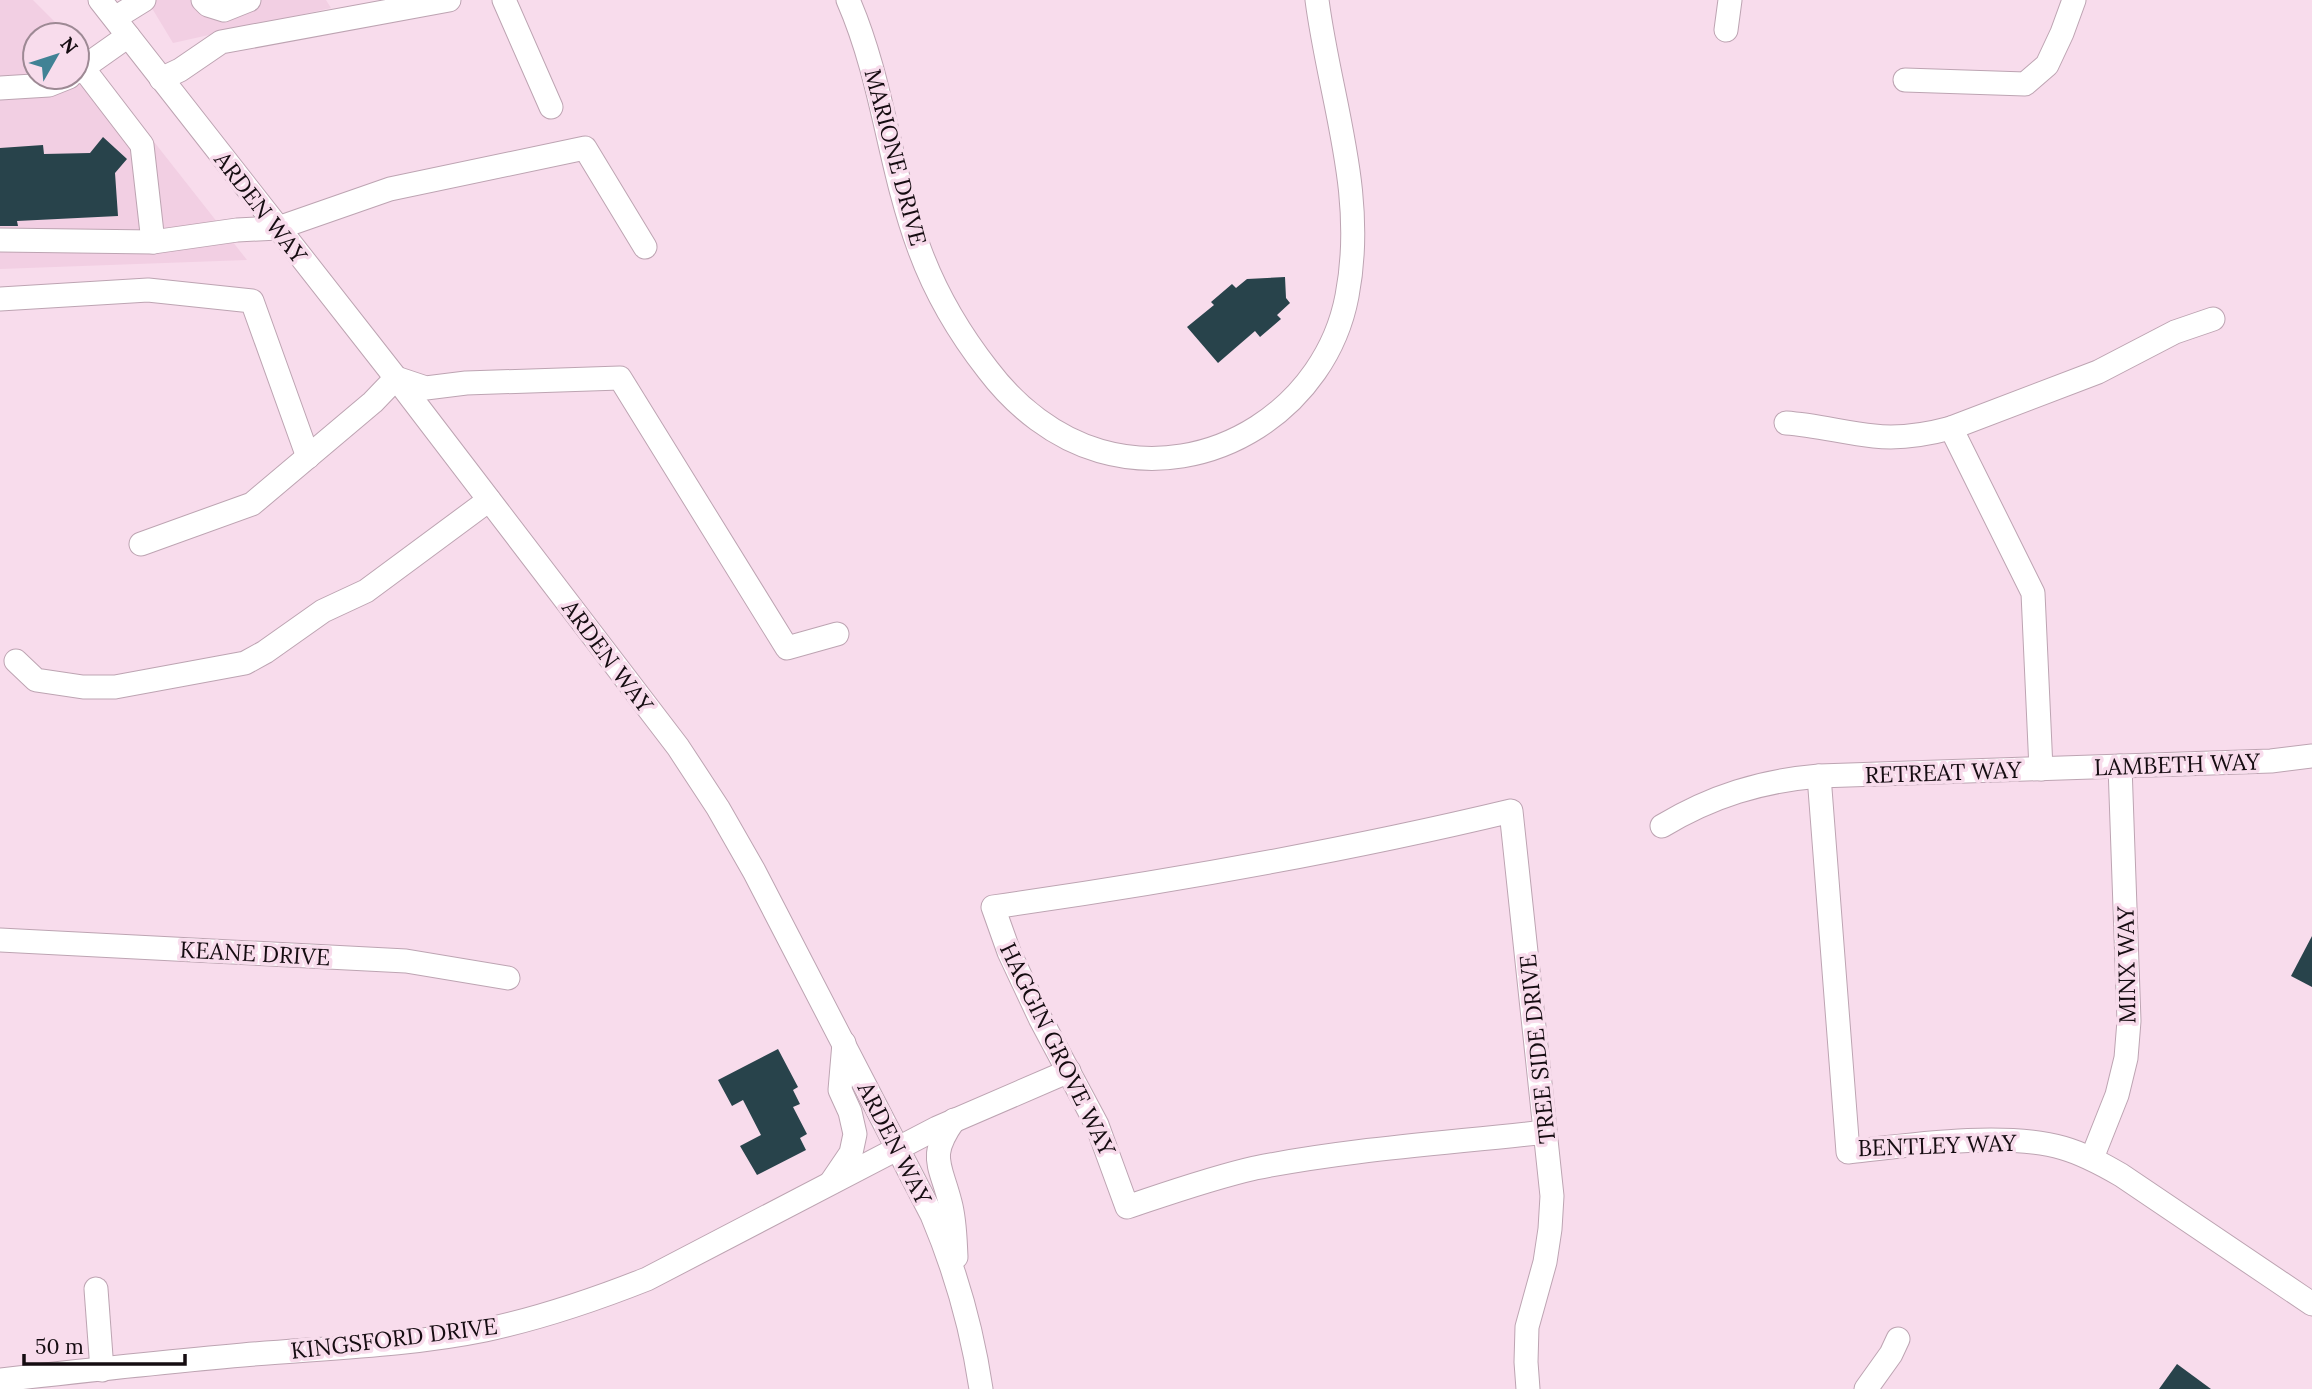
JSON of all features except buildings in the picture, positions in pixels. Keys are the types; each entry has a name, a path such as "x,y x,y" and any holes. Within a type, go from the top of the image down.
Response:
{"street":[{"name":"ARDEN WAY","path":"100,0 396,378 678,747 718,808 754,871 933,1215 967,1314 981,1389"},
{"path":"91,57 145,0"},
{"path":"210,2 225,10 248,0"},
{"path":"161,79 221,43 449,0"},
{"path":"504,0 551,107"},
{"name":"MARIONE DRIVE","path":"848,0 870,59 905,204 919,249 938,292 968,342 1010,397 1036,419 1066,438 1114,454 1166,458 1216,448 1262,426 1289,404 1312,379 1337,334 1353,266 1353,197 1317,0"},
{"path":"1726,30 1730,0"},
{"path":"1905,80 2025,84 2047,65 2074,0"},
{"path":"0,88 21,87"},
{"path":"91,89 142,145 153,242"},
{"path":"0,240 153,242 237,230 278,228 390,189 585,148 645,247"},
{"path":"0,299 148,289 252,301 308,457"},
{"path":"1786,423 1874,436 1901,437 1951,428 2098,372 2175,332 2213,319"},
{"path":"141,544 252,504 373,402 396,378 426,388 466,383 620,378 786,648 837,634"},
{"name":"RETREAT WAY","path":"1662,826 1691,809 1751,786 1782,779 2041,769 2033,593 1951,428"},
{"path":"16,661 36,680 83,687 115,687 245,663 323,611 366,591 489,500"},
{"name":"LAMBETH WAY","path":"2041,769 2271,761 2312,756"},
{"name":"MINX WAY","path":"2092,1158 2117,1095 2126,1058 2129,1021 2120,766"},
{"name":"BENTLEY WAY","path":"1819,776 1848,1152 1907,1145 2016,1141 2046,1144 2092,1158 2312,1304"},
{"name":"HAGGIN GROVE WAY","path":"1511,811 1288,860 1141,886 993,907 1009,953 1040,1018 1097,1125 1127,1207 1197,1183 1308,1158 1545,1132"},
{"name":"TREE SIDE DRIVE","path":"1511,811 1552,1196 1550,1229 1527,1327 1528,1389"},
{"name":"KEANE DRIVE","path":"0,940 406,961 508,978"},
{"path":"828,1186 851,1153 855,1134 850,1112 840,1090 844,1043"},
{"name":"KINGSFORD DRIVE","path":"0,1380 160,1362 424,1339 525,1321 647,1279 954,1120 1069,1071"},
{"path":"954,1120 941,1139 937,1158 951,1204 958,1284"},
{"path":"96,1289 103,1370"},
{"path":"1866,1389 1891,1354 1898,1339"}],"shaded area":[{"path":"0,0 33,0 54,21 21,21 21,91 91,91 91,62 247,260 0,269"},
{"path":"147,0 326,0 331,8 173,43"}]}
